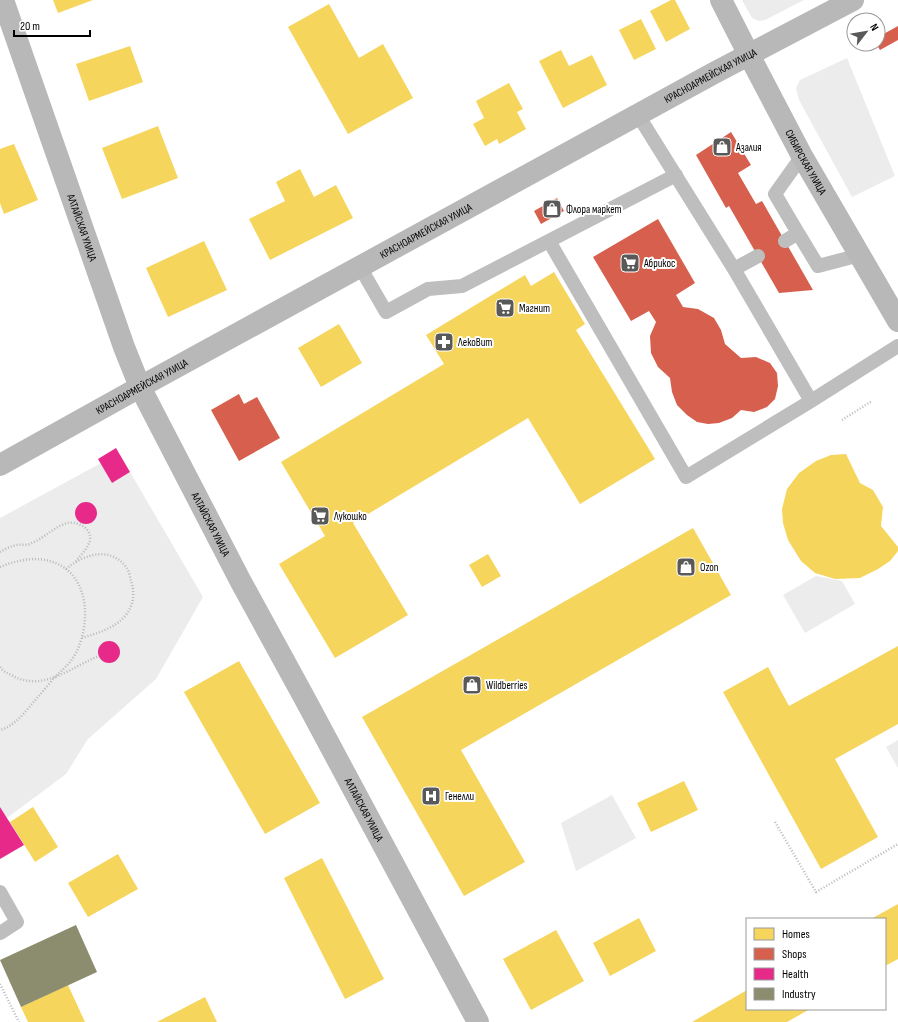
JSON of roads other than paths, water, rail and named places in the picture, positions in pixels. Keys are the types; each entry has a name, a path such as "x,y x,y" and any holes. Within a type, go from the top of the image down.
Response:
{"main road":[{"name":"АЛТАЙСКАЯ УЛИЦА","path":"3,0 124,347 140,387 241,582 306,699 478,1022"},
{"name":"СИБИРСКАЯ УЛИЦА","path":"721,0 802,156 898,321"},
{"name":"КРАСНОАРМЕЙСКАЯ УЛИЦА","path":"0,465 749,55 828,6 853,0"}],"lane":[{"path":"638,115 734,269 811,401"},
{"path":"802,156 775,194 818,266 860,255"},
{"path":"360,267 386,312 428,289 462,286 676,175"},
{"path":"785,240 798,233"},
{"path":"549,241 686,477 898,346"},
{"path":"734,269 758,256"},
{"path":"0,892 17,922 0,933"}],"place":[{"name":"Азалия","path":"722,147"},
{"name":"Флора маркет","path":"552,209"},
{"name":"Абрикос","path":"630,263"},
{"name":"Магнит","path":"505,308"},
{"name":"ЛекоВит","path":"444,342"},
{"name":"Лукошко","path":"320,516"},
{"name":"Ozon","path":"686,567"},
{"name":"Wildberries","path":"472,685"},
{"name":"Генелли","path":"431,796"}]}
